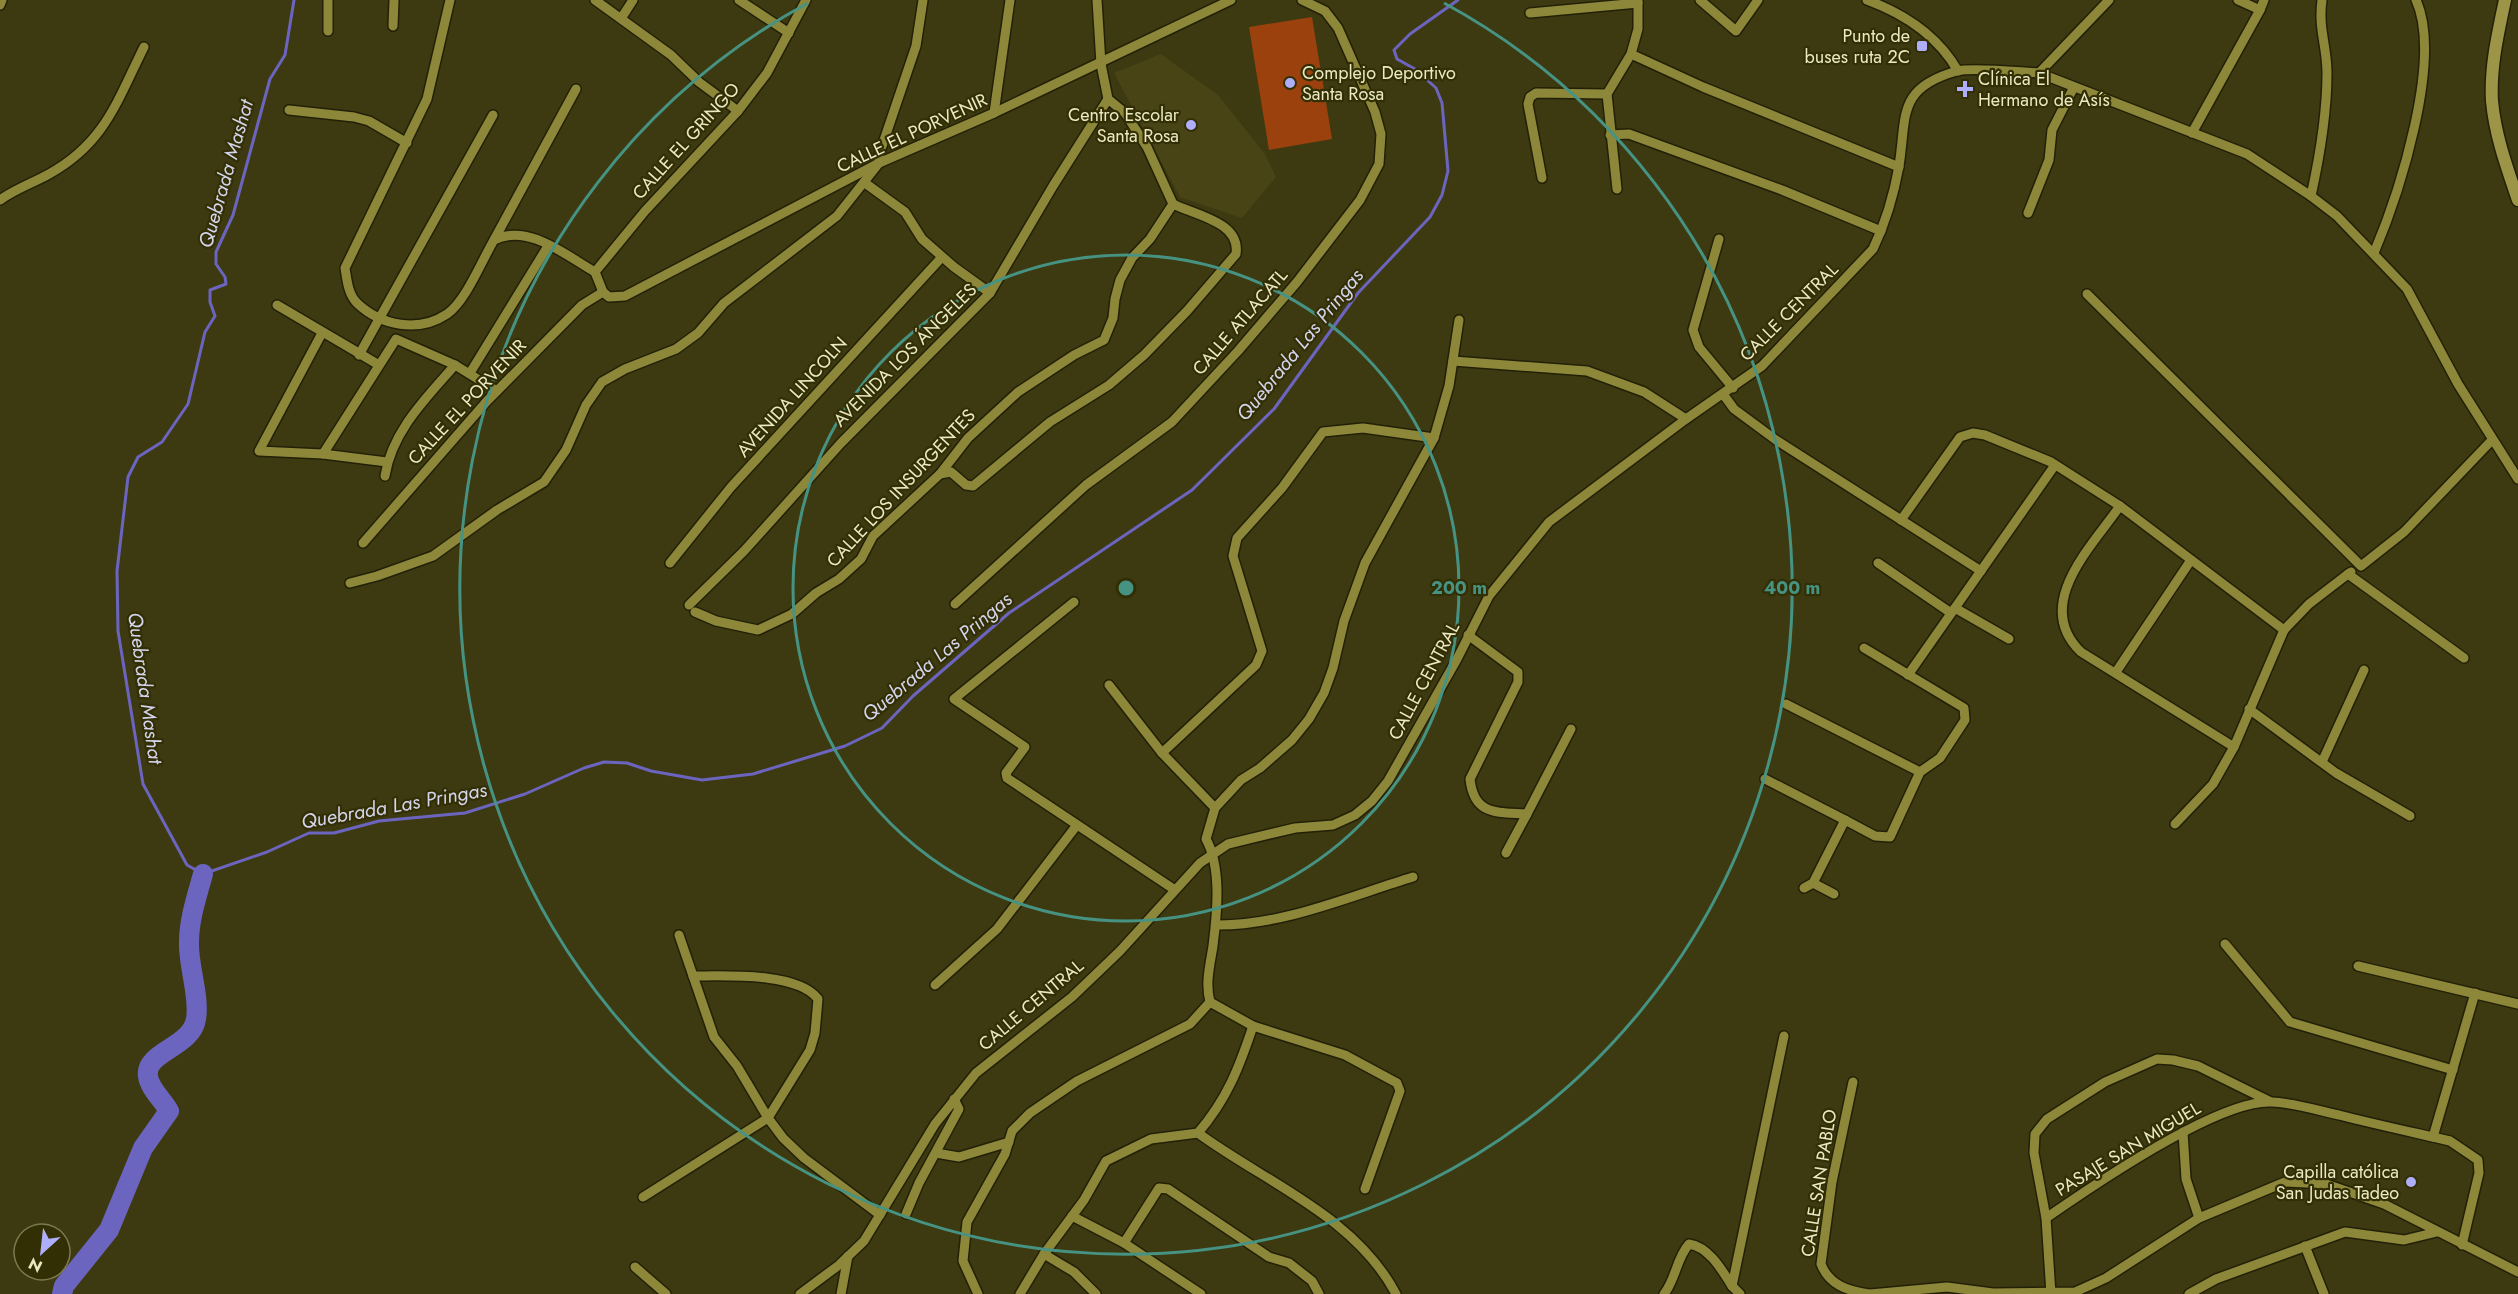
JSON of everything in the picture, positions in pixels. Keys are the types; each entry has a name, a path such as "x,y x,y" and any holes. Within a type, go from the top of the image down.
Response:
{"main road":[{"path":"2505,0 2496,34 2492,100 2504,155 2518,200"}],"street":[{"path":"0,5 2,0"},
{"path":"328,0 328,31"},
{"path":"393,26 394,0"},
{"path":"450,0 436,71 407,143 345,268 348,287 358,303 381,317 404,326 422,325 448,314 463,294 494,240 576,89"},
{"path":"595,0 622,17 738,111"},
{"path":"622,17 633,0"},
{"path":"739,0 789,33"},
{"name":"CALLE EL GRINGO","path":"595,272 645,211 738,111 767,72 806,0"},
{"path":"350,583 433,556 496,510 544,483 566,450 586,405 602,382 625,369 676,349 698,333 724,303 837,216 879,163 879,155 916,46 923,0"},
{"path":"994,113 1010,0"},
{"path":"940,474 951,472 966,485 973,486 1050,422 1109,385 1187,311 1236,254 1238,243 1234,235 1225,228 1173,204 1147,147 1125,113 1108,99 1101,64 1097,0"},
{"name":"CALLE EL PORVENIR","path":"363,543 497,391 582,305 606,294 625,296 879,163 1101,64 1213,4 1231,0"},
{"name":"CALLE ATLACATL","path":"955,604 1086,485 1172,422 1238,351 1297,282 1360,200 1378,164 1381,134 1376,112 1338,28 1325,11 1302,0"},
{"path":"1700,0 1736,31 1758,0"},
{"path":"1867,0 1894,10 1929,35 1949,55 1958,71"},
{"path":"2109,0 2039,73 2247,154 2311,196 2374,254 2407,289 2458,384 2518,479"},
{"path":"2238,0 2260,10"},
{"path":"2192,133 2264,0"},
{"path":"2311,196 2325,129 2327,70 2319,21 2322,0"},
{"path":"2374,254 2400,185 2427,56 2423,16 2416,0"},
{"path":"1530,13 1638,2 1638,29 1631,54 1607,94 1617,189"},
{"path":"0,200 51,174 93,142 104,128 144,47"},
{"path":"1631,54 1703,87 1899,167"},
{"name":"CALLE CENTRAL","path":"800,1294 864,1241 935,1124 976,1073 997,1053 1072,997 1120,951 1200,863 1228,844 1262,836 1333,825 1355,815 1372,801 1388,781 1457,659 1489,596 1549,522 1686,419 1762,366 1873,249 1881,231 1899,167 1901,130 1908,106 1921,88 1958,71 2039,73"},
{"path":"2028,213 2049,160 2052,130 2074,87"},
{"path":"1542,178 1528,104 1530,97 1536,93 1607,94"},
{"name":"AVENIDA LOS ÁNGELES","path":"692,609 841,443 990,293 1108,99"},
{"path":"289,111 354,117 369,121 407,143"},
{"path":"359,355 492,115"},
{"path":"1610,135 1629,134 1782,190 1881,231"},
{"path":"865,183 905,212 922,239 942,257 990,293"},
{"name":"CALLE LOS INSURGENTES","path":"692,609 716,621 758,630 792,614 861,559 873,536 940,474 969,438 1018,392 1074,355 1104,340 1113,318 1114,299 1120,280 1132,258 1150,239 1173,204"},
{"path":"494,240 517,233 530,236 595,272 606,294"},
{"path":"1719,239 1694,330 1698,347 1733,388"},
{"path":"470,373 548,246"},
{"name":"AVENIDA LINCOLN","path":"670,563 731,487 942,257"},
{"path":"2087,294 2361,566"},
{"path":"277,305 379,365"},
{"path":"1365,1189 1400,1091 1397,1083 1346,1055 1253,1026 1210,1002 1206,988 1216,925 1214,853 1206,839 1215,808 1241,780 1260,768 1292,740 1310,719 1333,668 1344,621 1365,563 1434,438 1449,386 1459,320"},
{"path":"322,333 259,452 323,454 387,462"},
{"path":"323,454 396,339 455,365 497,391"},
{"path":"1453,361 1587,371 1644,392 1686,419"},
{"path":"385,476 387,462 413,413 455,365"},
{"path":"1723,394 1734,410 1776,440 1981,572"},
{"path":"1162,753 1256,665 1262,651 1233,556 1233,547 1238,538 1282,488 1318,437 1332,430 1363,428 1434,438"},
{"path":"1900,519 1960,436 1972,433 1985,435 2055,465 2120,506 2284,630"},
{"path":"2175,824 2213,784 2234,747 2284,630 2309,604 2404,532 2492,440"},
{"path":"1908,675 2055,465"},
{"path":"2120,506 2066,583 2062,601 2063,624 2070,642 2081,652 2234,747"},
{"path":"2116,672 2192,560"},
{"path":"1878,563 1953,611 2009,639"},
{"path":"2348,574 2464,658"},
{"path":"1074,602 954,699 1025,747 1006,773 1007,778 1175,890"},
{"path":"1468,635 1518,672 1518,682 1470,779 1471,791 1484,809 1496,813 1527,814"},
{"path":"1765,779 1875,836 1890,837 1920,772 1940,758 1965,720 1964,708 1864,648"},
{"path":"2322,762 2364,670"},
{"path":"1109,685 1162,753 1215,808"},
{"path":"1786,704 1920,772"},
{"path":"2249,709 2322,762 2410,816"},
{"path":"1506,853 1571,729"},
{"path":"1834,894 1809,885 1845,820"},
{"path":"935,986 997,930 1077,825"},
{"path":"1216,925 1240,925 1290,914 1413,877"},
{"path":"679,935 714,1037 737,1066 768,1118 783,1138 804,1158 880,1215"},
{"path":"2225,944 2290,1022 2453,1070"},
{"path":"2358,966 2518,1004"},
{"path":"643,1197 768,1118 810,1050 815,1033 818,999 813,993 799,986 757,977 693,976"},
{"path":"2433,1137 2475,993"},
{"path":"978,1294 963,1261 967,1222 1005,1154 1012,1131 1030,1113 1077,1081 1190,1024 1210,1002"},
{"path":"1198,1133 1216,1112 1235,1078 1253,1026"},
{"path":"1732,1286 1784,1036"},
{"path":"2051,1294 2046,1218 2034,1153 2035,1134 2047,1119 2066,1104 2105,1082 2157,1059 2174,1060 2198,1066 2272,1102"},
{"name":"CALLE SAN PABLO","path":"1853,1082 1832,1182 1821,1264 1826,1276 1838,1285 1870,1294 1944,1290 2051,1294 2074,1292 2106,1278 2199,1218 2285,1182 2326,1184 2384,1203 2518,1272"},
{"path":"906,1214 959,1109 959,1104 954,1100"},
{"name":"PASAJE SAN MIGUEL","path":"2046,1218 2183,1132 2224,1112 2255,1103 2272,1102 2450,1141 2478,1160 2479,1173 2462,1245"},
{"path":"2183,1132 2186,1179 2199,1218"},
{"path":"1020,1294 1106,1161 1152,1139 1198,1133 1346,1230 1374,1260 1396,1294"},
{"path":"936,1153 959,1157 1009,1142"},
{"path":"1124,1243 1158,1188 1168,1189 1269,1257 1289,1263 1312,1281 1319,1294"},
{"path":"1072,1216 1124,1243 1202,1294"},
{"path":"2189,1294 2216,1279 2345,1232 2404,1240 2437,1232"},
{"path":"1664,1294 1673,1283 1680,1259 1689,1244 1698,1245 1708,1254 1740,1294"},
{"path":"2305,1246 2324,1294"},
{"path":"1044,1254 1074,1272 1096,1294"},
{"path":"841,1294 848,1256"},
{"path":"635,1267 666,1294"}],"shaded area":[{"name":"Complejo Deportivo Santa Rosa","path":"1312,17 1332,139 1269,150 1249,27"},
{"name":"Centro Escolar Santa Rosa","path":"1161,54 1218,95 1265,154 1276,177 1242,218 1180,197 1114,73"}],"waterway":[{"name":"Quebrada Las Pringas","path":"294,0 285,55 270,79 233,215 216,252 216,264 225,277 226,284 210,290 210,302 215,316 205,332 188,404 162,442 138,457 128,477 117,571 118,631 143,784 187,865 203,874 267,852 309,833 334,833 379,821 465,813 525,794 584,768 604,762 627,763 651,771 702,780 753,774 845,746 882,728 913,696 1009,613 1192,490 1274,409 1358,293 1430,217 1442,195 1448,171 1442,103 1436,88 1415,69 1397,59 1394,50 1410,34 1458,0"},
{"path":"62,1294 64,1286 109,1230 143,1148 169,1111 151,1085 148,1076 149,1068 153,1061 193,1029 196,1019 189,933 203,874"}],"place":[{"name":"Punto de buses ruta 2C","path":"1922,46"},
{"name":"Complejo Deportivo Santa Rosa","path":"1290,83"},
{"name":"Clínica El Hermano de Asís","path":"1965,89"},
{"name":"Centro Escolar Santa Rosa","path":"1191,125"},
{"name":"Capilla católica San Judas Tadeo","path":"2411,1182"}],"water label":[{"name":"Quebrada Mashat","path":"226,174"},
{"name":"Quebrada Mashat","path":"145,688"}]}
